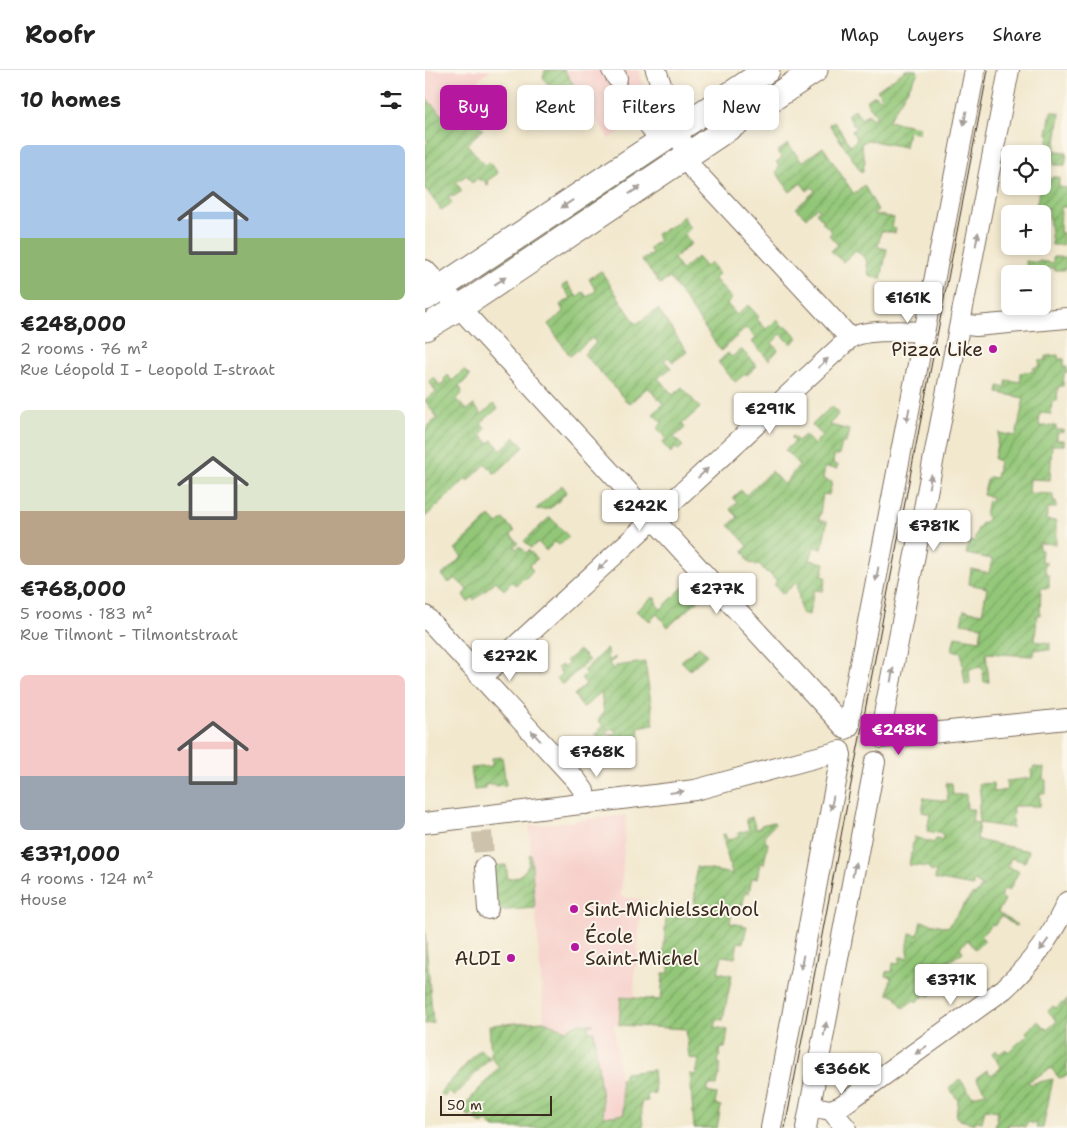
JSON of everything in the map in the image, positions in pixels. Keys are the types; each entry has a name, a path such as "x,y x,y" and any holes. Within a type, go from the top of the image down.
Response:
{"main road":[{"path":"430,285 669,136 767,70"},
{"path":"425,328 815,70"}],"street":[{"path":"656,70 669,136"},
{"path":"771,1128 841,753 840,739 847,728 975,70"},
{"path":"806,1128 875,762 882,751 881,736 1009,70"},
{"path":"663,130 687,156 693,170 850,338"},
{"path":"430,285 459,307 653,520 847,728"},
{"path":"961,324 976,326 1067,318"},
{"path":"482,677 850,338 858,334 902,331 924,332"},
{"path":"425,616 576,780 584,791 585,804"},
{"path":"881,736 1067,719"},
{"path":"847,728 862,723 869,724 876,728 881,736"},
{"path":"841,753 854,766 866,766 875,762"},
{"path":"425,823 481,824 518,819 585,804 695,790 841,753"},
{"path":"485,867 488,909"},
{"path":"810,1106 831,1110 841,1106 1004,989 1026,968 1046,942 1067,902"},
{"path":"831,1110 846,1128"}],"shaded area":[{"path":"425,70 490,70 474,85 440,85 440,113 425,97"},
{"path":"564,70 639,70 643,85 604,85 604,130 622,130 609,139 594,116 594,85 574,85"},
{"path":"626,815 621,897 641,899 637,966 635,967 634,998 621,997 619,1025 614,1025 624,1115 604,1117 602,1106 493,1074 499,1067 491,1057 489,1025 544,1020 529,826"}],"green space":[{"path":"545,70 564,70 574,85 548,85 543,77"},
{"path":"906,70 916,70 918,73 888,121 920,127 919,133 908,131 905,147 867,140 861,144 865,161 862,173 829,124 834,121 850,145 857,140 852,131 856,128 847,115 855,109 861,119 868,114 872,119 876,116 866,101 875,95 878,99 881,97 877,90"},
{"path":"425,97 440,113 440,130 482,130 467,144 485,166 490,162 498,173 487,181 489,184 487,185 483,179 480,181 478,178 472,183 467,175 456,182 462,191 453,197 451,195 448,196 452,203 441,210 425,190 425,145 428,142 425,139"},
{"path":"1051,111 1060,113 1055,151 1067,152 1065,165 1054,165 1054,160 1051,160 1051,145 1047,145 1049,135 1047,134"},
{"path":"788,144 802,162 823,147 854,194 864,185 878,210 873,214 894,218 892,227 896,228 895,233 881,231 878,247 887,249 881,279 869,276 866,259 856,250 843,262 831,251 838,245 829,235 832,232 816,213 819,209 817,207 806,218 796,208 815,191 812,187 807,191 801,183 790,192 776,172 779,167 776,162 782,158 777,152"},
{"path":"652,160 656,164 487,277 484,272"},
{"path":"1052,177 1059,177 1059,187 1067,188 1067,207 1061,207 1060,232 1063,233 1063,245 1052,245 1051,205 1036,205 1039,195 1051,195"},
{"path":"683,216 690,228 684,234 691,244 674,258 681,271 697,257 706,267 710,263 719,274 714,278 732,299 727,304 737,315 748,305 759,317 757,319 766,329 777,320 785,328 787,326 798,338 791,344 781,334 772,343 778,350 769,360 752,342 756,338 746,328 721,351 670,278 660,284 642,260 652,253 649,248 659,241 656,234 677,223"},
{"path":"1053,257 1066,257 1065,270 1054,270 1054,268 1051,268 1051,265 1026,265 1026,261 1039,263 1039,261 1053,263"},
{"path":"601,271 636,324 658,309 687,352 673,362 668,357 664,360 671,368 658,378 673,395 682,387 700,408 682,424 685,428 674,437 683,446 678,450 676,448 671,453 662,443 666,438 657,428 662,423 653,414 663,404 648,387 629,404 584,354 596,343 592,338 570,356 548,324 564,312 560,305 571,298 562,286 567,283 577,297 583,292 587,297 596,291 589,279"},
{"path":"741,349 757,366 735,382 718,362 728,353 732,357"},
{"path":"1058,355 1058,359 1064,359 1064,367 1067,367 1067,373 1064,373 1063,386 1058,387 1057,401 1052,401 1051,414 1040,413 1039,426 1056,426 1056,430 1063,430 1063,432 1057,433 1057,440 1064,440 1064,445 1052,445 1050,480 1030,479 1029,493 1053,494 1053,501 1056,502 1056,508 1048,508 1046,520 1056,521 1056,544 1039,543 1039,550 1042,550 1041,561 1047,562 1044,567 1047,575 1049,575 1049,588 1041,588 1040,615 1037,615 1035,641 1050,643 1050,650 1035,649 1032,656 986,653 989,682 984,682 982,667 969,669 970,684 965,685 961,652 952,650 955,636 980,640 982,626 961,623 964,610 982,613 987,588 969,584 971,569 989,573 992,559 966,554 969,541 974,542 981,523 986,523 987,516 985,515 988,500 991,501 992,497 983,495 989,477 996,478 999,461 994,459 999,433 1016,436 1024,398 998,393 999,386 1005,388 1007,380 1021,382 1020,373 1034,371 1033,368 1040,366 1039,361 1046,360 1046,356"},
{"path":"464,370 470,376 459,387 462,390 462,394 457,399 467,410 474,405 482,414 494,404 498,408 481,423 486,428 481,434 489,443 492,440 501,450 515,437 524,447 495,474 486,464 468,481 466,479 425,517 425,429 437,418 425,400 436,392 429,381 434,377 440,386 445,382 444,379 448,375 452,381"},
{"path":"832,406 838,414 830,425 849,430 846,443 842,443 839,455 834,455 833,464 838,465 837,469 825,467 823,479 832,482 829,495 823,494 819,520 827,522 822,549 814,547 810,560 825,563 822,576 826,577 823,591 814,590 809,615 801,613 797,582 783,594 774,584 777,582 768,572 759,564 756,566 753,563 751,564 746,558 743,551 748,546 729,525 738,517 730,509 737,503 733,498 741,490 746,495 771,471 784,485 799,465 785,450 795,442 791,438 793,436 798,441 805,435 814,445 822,435 812,425"},
{"path":"562,485 567,492 555,505 547,509 536,509"},
{"path":"490,516 498,524 503,519 515,531 511,535 518,543 514,547 516,549 520,546 526,553 529,550 537,559 529,566 533,570 516,585 512,582 504,590 496,581 474,600 472,598 468,602 463,595 467,590 462,584 455,578 449,583 442,575 462,557 455,549"},
{"path":"550,517 569,537 559,545 555,542 546,551 538,542 531,548 524,541"},
{"path":"687,583 701,598 668,627 657,614 650,621 636,611 652,598 655,598 657,605 661,609"},
{"path":"699,646 707,655 690,670 681,661"},
{"path":"606,649 609,652 606,656 610,661 615,657 609,663 613,669 616,666 645,662 654,724 638,727 640,737 627,738 628,747 619,748 619,751 610,753 608,739 613,738 613,736 608,735 616,734 615,729 606,730 607,734 600,740 595,734 603,726 598,720 604,713 601,692 583,708 574,695 586,684 581,678 586,674 583,671"},
{"path":"579,650 589,660 562,685 557,678 562,674 557,668 562,665 564,667 568,663 566,661"},
{"path":"502,757 506,785 485,785 485,789 474,790 471,768 492,766 492,758"},
{"path":"1034,767 1044,768 1043,779 1046,780 1046,793 1040,793 1040,806 1013,806 1012,828 979,823 979,803 981,803 979,784 993,783 994,792 1007,790 1006,781 1032,778 1031,771"},
{"path":"946,783 952,783 953,795 966,794 967,809 974,809 972,822 979,823 977,840 1029,851 1025,862 1011,858 1007,867 1019,871 1009,891 1004,889 1000,897 1005,900 998,912 1017,925 1015,926 1001,916 995,925 992,924 981,936 985,941 975,949 968,940 960,947 963,952 941,967 948,978 937,985 933,980 927,985 933,993 928,996 926,994 916,1002 914,1000 903,1008 897,996 888,994 891,977 886,976 887,971 892,972 893,963 899,964 900,957 908,958 909,951 907,951 910,933 918,935 921,921 948,927 972,894 975,895 982,886 973,880 973,886 935,879 936,872 930,871 929,867 909,865 911,853 913,852 914,837 934,843 936,839 942,840 943,834 927,831 930,814 922,812 923,798 948,801"},
{"path":"752,817 756,829 761,827 761,825 774,822 775,824 764,836 766,837 765,842 768,843 764,864 760,863 757,879 752,878 749,893 745,892 742,908 733,906 730,923 747,926 743,943 738,942 735,958 722,956 718,972 732,975 723,1020 717,1019 715,1027 728,1030 725,1048 721,1048 718,1063 721,1064 717,1086 709,1085 707,1092 717,1094 715,1104 721,1106 717,1128 694,1128 690,1074 696,1075 699,1060 689,1058 686,1029 619,1025 621,997 661,1000 663,973 669,973 669,963 663,962 666,916 694,917 696,867 732,874 722,835 725,834 727,840 739,836 738,833 749,830 746,819"},
{"path":"531,854 535,908 496,911 493,866 506,865 508,879 513,878 524,872 528,864 529,855"},
{"path":"425,932 433,1023 425,1024"},
{"path":"1067,999 1067,1076 1059,1078 1051,1068 1028,1082 1030,1084 1053,1079 1043,1128 1036,1128 1037,1124 1027,1122 1026,1127 1009,1124 1008,1128 995,1128 998,1111 985,1109 982,1122 976,1121 975,1124 956,1117 958,1100 949,1088 960,1079 972,1096 986,1093 976,1078 987,1070 991,1075 1001,1068 992,1053 996,1050 999,1054 1006,1049 1008,1052 1028,1035 1026,1032 1038,1021 1047,1030 1057,1021 1048,1011 1053,1006 1056,1008 1061,1003 1063,1004"},
{"path":"544,1021 566,1030 579,1023 593,1024 588,1026 589,1031 594,1031 604,1117 624,1114 620,1079 624,1078 624,1073 653,1070 655,1093 647,1094 648,1101 641,1102 643,1128 494,1128 486,1121 482,1125 474,1118 477,1114 475,1112 470,1118 461,1109 499,1067 491,1057 489,1025"},
{"path":"480,1049 490,1058 454,1097 449,1092 444,1097 440,1093"}],"tunnel":[{"path":"482,832 485,867"}],"tram line":[{"path":"785,1128 988,70"}],"place":[{"name":"Pizza Like","path":"993,349"},
{"name":"Sint-Michielsschool","path":"574,909"},
{"name":"École Saint-Michel","path":"575,947"},
{"name":"ALDI","path":"511,958"}]}
